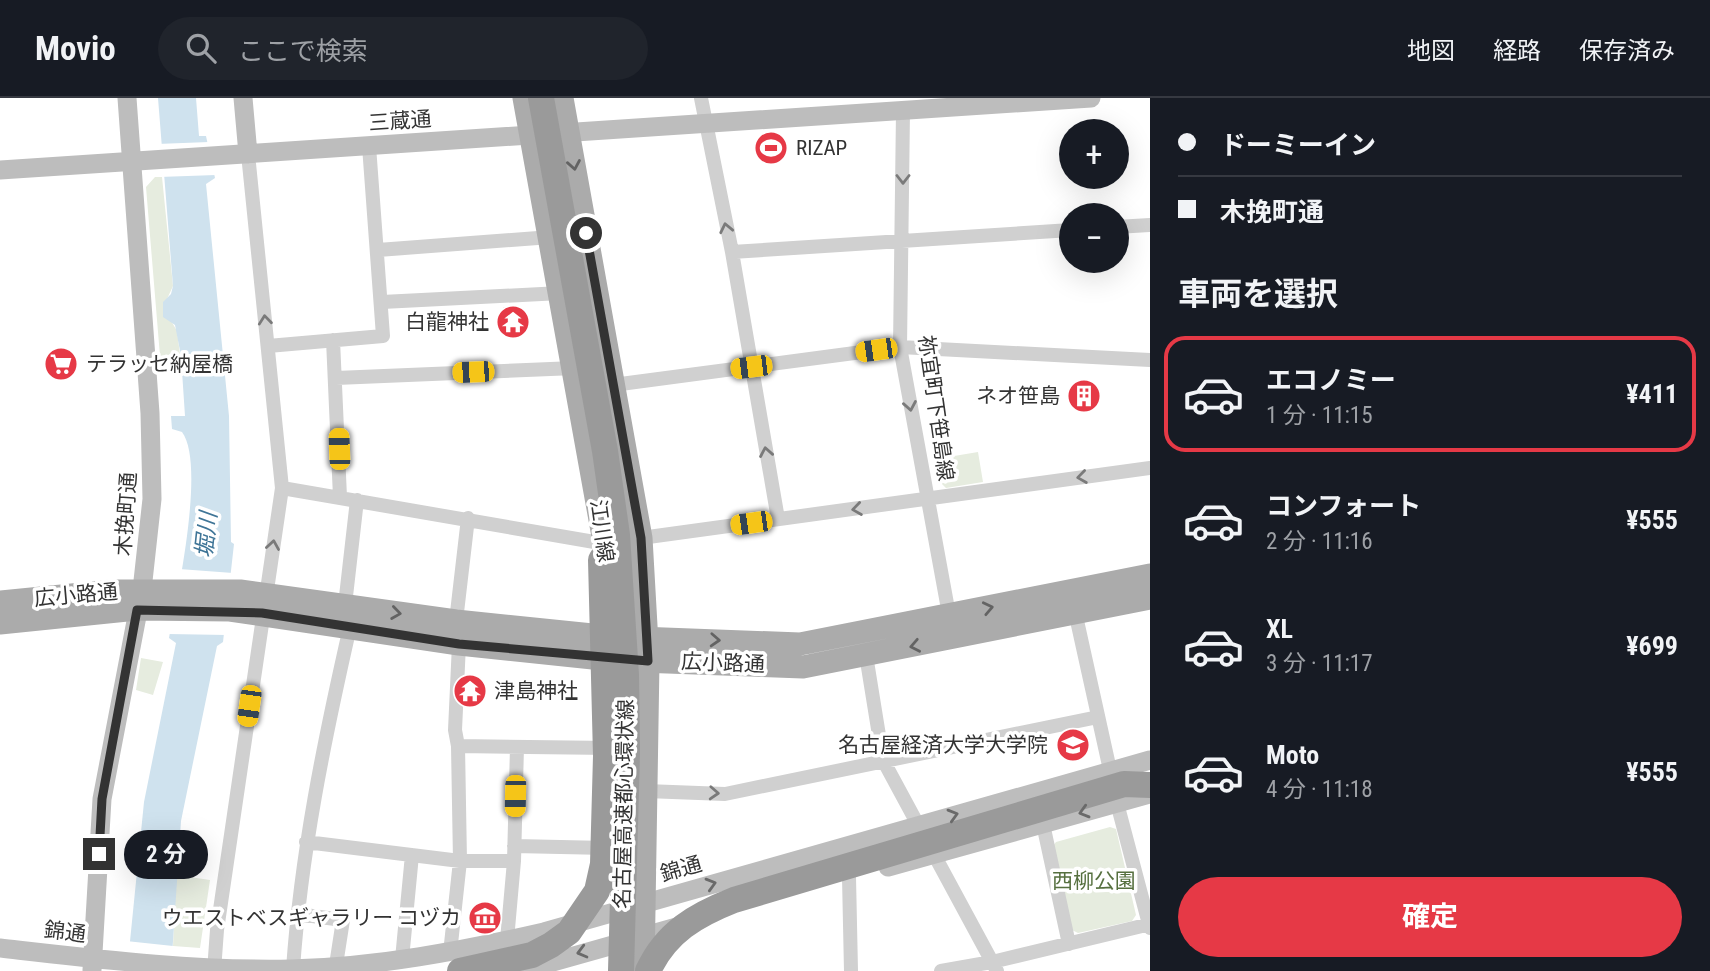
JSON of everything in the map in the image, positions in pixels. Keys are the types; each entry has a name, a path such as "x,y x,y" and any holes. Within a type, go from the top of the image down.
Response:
{"highway":[{"name":"名古屋高速都心環状線","path":"541,98 621,539 627,753 621,971"},
{"path":"455,962 531,955 551,946 569,933 597,891 603,864 606,756 600,561 621,539"},
{"path":"646,971 668,939 684,923 706,910 1124,784 1150,785"}],"main road":[{"name":"江川線","path":"524,98 575,368 647,637 643,936 646,971"},
{"name":"江川線","path":"562,98 613,385 621,539 612,649 610,971"},
{"name":"広小路通","path":"348,616 456,621 612,649 648,661 803,667 866,656 1070,591 1150,575"},
{"name":"広小路通","path":"0,602 231,600 348,616 459,644 612,649 647,637 800,644 1075,614 1150,598"},
{"name":"広小路通","path":"0,623 139,600"}],"street":[{"name":"木挽町通","path":"92,965 102,799 139,600 152,499 152,462 127,98"},
{"path":"214,970 214,950 282,488 243,98"},
{"path":"701,98 732,252 778,519"},
{"name":"三蔵通","path":"131,162 705,124 903,104 1091,98"},
{"name":"祢宜町下笹島線","path":"903,104 901,347 926,499 952,627"},
{"path":"268,346 383,336 369,146"},
{"path":"0,170 131,162"},
{"path":"1129,227 1150,225"},
{"path":"732,252 1059,231"},
{"path":"378,250 551,237"},
{"path":"382,302 561,293"},
{"path":"333,340 340,497"},
{"path":"613,385 901,347 1150,360"},
{"path":"336,378 575,368"},
{"path":"282,488 621,539 1150,468"},
{"path":"293,969 306,842 348,616 357,500"},
{"path":"456,621 468,518"},
{"path":"1070,591 1110,770"},
{"path":"455,962 460,861 458,746 455,730 459,644"},
{"path":"866,656 883,760 995,967"},
{"path":"646,791 725,793 1098,718"},
{"path":"458,746 613,748"},
{"path":"507,940 514,861 517,747"},
{"name":"錦通","path":"0,948 92,965 124,961 214,970 293,969 402,959 455,962 507,940 1150,760"},
{"path":"521,971 1150,794"},
{"path":"941,971 995,967 1069,944 1149,926 1117,803"},
{"path":"1043,824 1069,944"},
{"path":"306,842 460,861 514,861"},
{"path":"514,846 612,849"},
{"path":"402,959 412,855"},
{"path":"849,877 851,971"},
{"path":"297,914 343,920 336,965"}],"green space":[{"path":"155,177 162,177 173,286 167,299 170,319 177,331 180,355 160,356 146,187"},
{"path":"978,452 983,482 946,488 939,481 936,459"},
{"path":"141,658 163,662 153,695 136,690"},
{"name":"西柳公園","path":"1110,827 1116,829 1136,915 1132,921 1078,933 1072,930 1053,846 1056,842"},
{"path":"176,875 210,880 200,948 173,946"}],"water":[{"name":"堀川","path":"158,98 196,98 199,136 206,136 215,178 206,184 229,416 231,542 234,544 223,642 217,646 181,821 171,971 127,971 144,802 176,643 169,638 191,501 189,448 182,432 172,429 171,416 185,416 181,356 175,325 163,317 163,302 171,294 173,286"}],"pier":[{"path":"209,142 216,175 159,177 157,144"},
{"path":"179,569 233,573 227,635 168,634"},
{"path":"126,941 173,946 173,971 124,971"}],"place":[{"name":"RIZAP","path":"771,148"},
{"name":"白龍神社","path":"513,322"},
{"name":"テラッセ納屋橋","path":"61,364"},
{"name":"ネオ笹島","path":"1084,396"},
{"name":"津島神社","path":"470,691"},
{"name":"名古屋経済大学大学院","path":"1073,745"},
{"name":"ウエストベスギャラリー コヅカ","path":"485,918"}],"route":[{"path":"99,854 102,799 137,610 230,610 262,613 459,644 612,660 648,661 641,538 586,233"}]}
